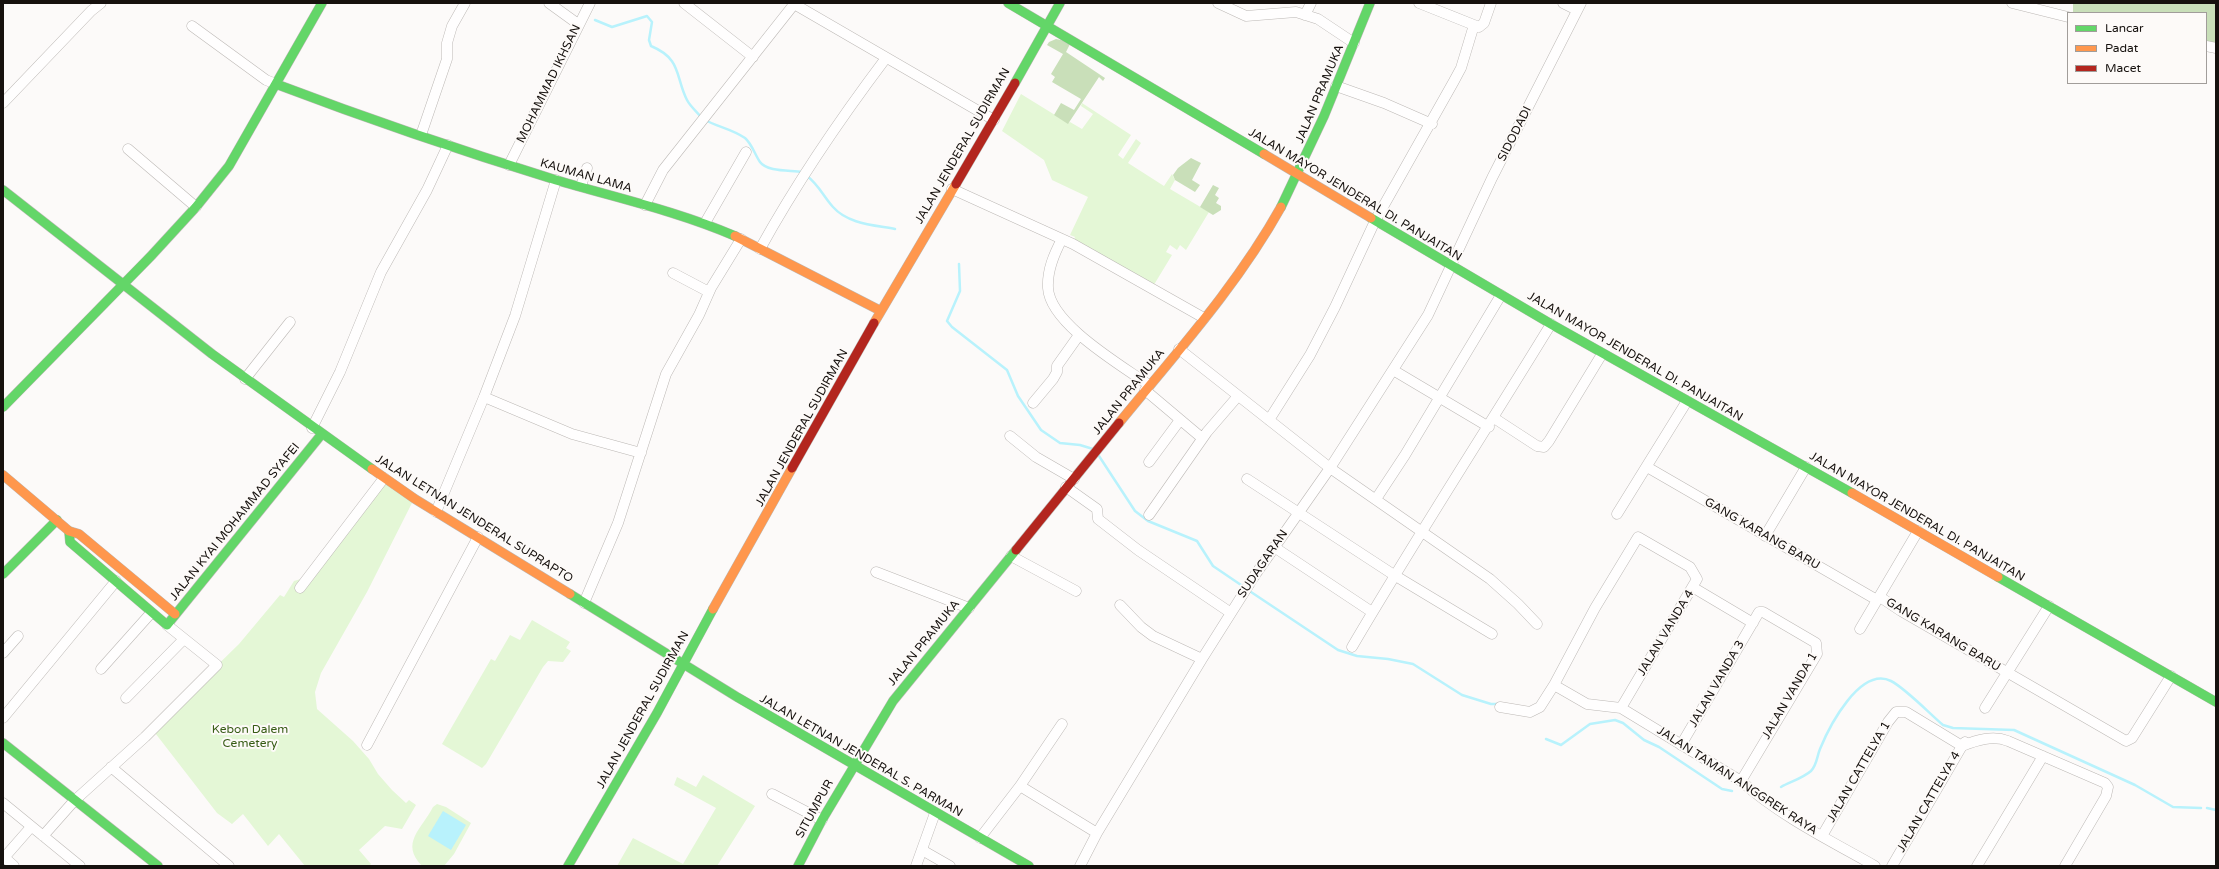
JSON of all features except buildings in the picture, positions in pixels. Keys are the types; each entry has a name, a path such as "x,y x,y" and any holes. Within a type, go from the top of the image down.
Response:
{"street":[{"path":"3,103 91,11 101,3"},
{"path":"3,407 124,285 196,207 230,166 322,3"},
{"path":"421,135 447,59 447,44 452,26 465,3"},
{"path":"550,3 578,24"},
{"name":"MOHAMMAD IKHSAN","path":"510,165 578,24 590,3"},
{"path":"684,3 753,57"},
{"name":"JALAN MAYOR JENDERAL DI. PANJAITAN","path":"1008,3 1602,354 1806,467 2216,702"},
{"name":"JALAN JENDERAL SUDIRMAN","path":"568,866 684,663 881,311 994,120 1060,3"},
{"path":"1218,3 1246,16 1296,12 1318,19 1354,43"},
{"path":"1305,15 1311,3"},
{"name":"JALAN PRAMUKA","path":"854,765 893,701 1066,487 1074,480 1091,459 1256,252 1298,175 1370,3"},
{"path":"1419,3 1479,28 1482,26 1491,3"},
{"path":"1563,3 1579,7"},
{"path":"2012,3 2067,17"},
{"path":"645,205 663,170 704,120 794,4 994,120"},
{"name":"SIDODADI","path":"1452,266 1495,173 1579,7"},
{"path":"1269,420 1310,355 1335,307 1375,220 1432,124 1461,68 1474,25"},
{"path":"192,26 266,80 276,84"},
{"path":"760,249 832,130 886,58"},
{"name":"KAUMAN LAMA","path":"276,84 344,110 556,180 705,223 741,239 881,311"},
{"path":"1336,86 1384,103 1432,124"},
{"path":"312,428 340,372 381,272 427,190 448,145"},
{"path":"128,149 196,207"},
{"path":"705,223 746,152"},
{"path":"581,186 587,168"},
{"path":"436,512 484,397 515,316 556,180"},
{"path":"952,189 1062,239 1204,318"},
{"name":"JALAN LETNAN JENDERAL SUPRAPTO","path":"3,190 245,379 321,435 436,512 684,663"},
{"path":"584,603 618,523 666,374 709,292 741,239"},
{"path":"1062,239 1049,272 1048,289 1054,306 1079,335 1147,387 1180,420 1202,438"},
{"name":"SUDAGARAN","path":"1080,866 1097,833 1202,659 1255,575 1330,468 1428,315 1452,266"},
{"path":"673,273 709,292"},
{"path":"1376,499 1501,295"},
{"path":"245,379 290,322"},
{"path":"1352,647 1394,575 1422,533 1551,324"},
{"path":"1033,403 1053,379 1057,372 1057,366 1079,335"},
{"path":"1179,349 1330,468 1490,579 1518,604 1536,624"},
{"path":"1393,370 1439,398 1491,422 1537,446 1544,447 1550,441 1602,354"},
{"path":"1150,515 1202,438 1238,396"},
{"path":"484,397 572,434 641,453"},
{"path":"1617,514 1686,401"},
{"path":"1149,462 1180,420"},
{"name":"JALAN KYAI MOHAMMAD SYAFEI","path":"3,475 69,531 79,534 175,614 321,435"},
{"path":"1010,436 1036,457 1074,480"},
{"name":"GANG KARANG BARU","path":"1647,467 1765,536 1879,598 2128,742 2171,676"},
{"path":"1765,536 1806,467"},
{"path":"300,588 384,478"},
{"path":"1247,479 1394,575 1492,634"},
{"path":"1066,487 1097,510 1098,519 1138,550 1231,613"},
{"path":"3,574 57,520"},
{"path":"43,836 74,801 111,766 145,737 217,664 151,613 70,542 69,531"},
{"name":"GANG KARANG BARU","path":"1860,629 1918,531"},
{"path":"367,745 478,537"},
{"name":"JALAN VANDA 4","path":"1554,685 1595,608 1638,537 1694,570 1697,578 1694,588 1621,708"},
{"path":"1274,547 1372,612"},
{"path":"1011,556 1076,591"},
{"path":"876,572 968,608"},
{"path":"3,718 116,581"},
{"path":"1694,588 1753,623"},
{"path":"1120,605 1140,627 1153,636 1202,659"},
{"name":"GANG KARANG BARU","path":"1985,708 2049,606"},
{"name":"JALAN VANDA 3","path":"1681,745 1759,612 1763,612"},
{"name":"JALAN VANDA 1","path":"1741,781 1818,650 1816,643 1763,612"},
{"path":"102,669 151,613"},
{"path":"167,625 175,614"},
{"path":"3,653 18,636"},
{"path":"126,698 184,638"},
{"name":"JALAN LETNAN JENDERAL S. PARMAN","path":"684,663 737,697 1028,866"},
{"path":"1500,707 1530,712 1535,710 1540,707 1554,685"},
{"name":"JALAN TAMAN ANGGREK RAYA","path":"1554,685 1587,704 1621,708 1741,781 1762,800 1875,866"},
{"name":"JALAN CATTELYA 1","path":"1822,836 1888,722 1896,712 1906,712 1964,744"},
{"path":"980,838 1020,786 1062,724"},
{"name":"JALAN CATTELYA 4","path":"1892,866 1964,744 1986,739 2002,738 2105,783 2108,787 2106,796 2065,866"},
{"path":"3,743 74,801 158,866"},
{"path":"1977,866 2043,756"},
{"name":"SITUMPUR","path":"798,866 822,820 854,765"},
{"path":"111,766 228,866"},
{"path":"1020,786 1097,833"},
{"path":"772,794 822,820"},
{"path":"3,804 80,866"},
{"path":"916,866 935,813"},
{"path":"14,866 4,858 31,827"},
{"path":"922,850 950,866"}],"green space":[{"path":"2073,3 2216,3 2216,45 2207,43 2207,12 2073,12"},
{"path":"1056,39 1071,42 1066,52 1105,78 1103,81 1099,77 1068,124 1054,115 1061,103 1074,110 1081,99 1052,82 1055,77 1051,74 1063,54 1047,45 1049,42"},
{"path":"1021,94 1068,123 1070,122 1082,129 1093,114 1081,106 1082,103 1131,135 1118,155 1123,159 1136,139 1141,143 1128,163 1164,186 1172,174 1175,180 1170,189 1209,212 1186,250 1180,245 1177,250 1170,245 1166,252 1172,255 1152,288 1073,244 1075,237 1070,235 1088,197 1052,180 1044,160 1002,131"},
{"path":"1191,158 1201,163 1192,180 1200,185 1195,192 1175,180 1173,175 1178,168"},
{"path":"1213,185 1219,188 1215,195 1219,198 1216,203 1221,206 1221,210 1213,215 1200,207"},
{"name":"Kebon Dalem Cemetery","path":"384,478 414,499 367,592 321,673 315,692 317,709 353,741 369,759 378,774 392,790 406,803 409,800 416,805 402,829 385,826 359,850 371,864 369,866 305,866 279,834 268,846 243,814 232,824 217,813 152,729 239,644 280,595 284,597 294,581 301,579"},
{"path":"532,620 570,642 566,648 571,651 563,662 548,661 543,667 486,764 482,768 442,744 491,659 495,661 510,635 520,640"},
{"path":"703,775 755,806 717,866 617,866 633,838 683,864 716,808 674,785 677,777 696,787"},
{"path":"437,804 446,807 471,823 454,854 444,866 422,866 416,858 413,850 413,843 418,830 433,807"}],"water":[{"path":"443,811 466,825 451,850 428,836"}],"waterway":[{"path":"595,20 612,27 647,16 652,22 649,40 651,46 661,51 673,62 687,100 701,117"},
{"path":"705,120 735,132 745,138 750,143 760,162 768,168 802,172"},
{"path":"807,176 815,183 839,213 862,223 895,229"},
{"path":"959,264 960,291 947,321 952,327 1007,370 1018,396 1041,430 1060,443 1080,445 1093,449"},
{"path":"1099,456 1135,511 1148,521 1197,541 1213,566 1244,587"},
{"path":"1248,590 1338,650 1357,656 1388,659 1413,664 1462,695 1491,704 1499,704"},
{"path":"1781,787 1811,771 1815,766 1824,739 1847,701 1857,690 1868,682 1879,679 1891,681 1897,684 1943,725 1953,728 2014,730 2135,785 2173,807 2201,808"},
{"path":"1546,739 1561,745 1590,724 1615,720 1623,723 1644,740 1659,747 1722,789 1732,791"},
{"path":"2207,808 2216,810"}],"traffic: fast":[{"path":"3,407 151,256 196,207 229,166 322,3"},
{"path":"1008,3 1264,154"},
{"path":"1015,83 1060,3"},
{"path":"1281,207 1324,116 1370,3"},
{"path":"276,84 345,110 450,146 556,180 647,205 691,219 735,236"},
{"path":"3,190 212,354 372,469"},
{"path":"1371,218 1551,324 1852,493"},
{"path":"69,531 70,542 167,625 321,435"},
{"path":"3,574 57,520"},
{"path":"798,866 822,820 893,701 1016,550"},
{"path":"1998,577 2216,702"},
{"path":"570,594 737,697 1029,866"},
{"path":"568,866 657,713 713,609"},
{"path":"3,743 158,866"}],"traffic: slow":[{"path":"1264,154 1371,218"},
{"path":"874,323 956,184"},
{"path":"1119,423 1184,345 1225,292 1264,236 1281,207"},
{"path":"735,236 881,311"},
{"path":"713,609 792,468"},
{"path":"372,469 415,499 570,594"},
{"path":"3,475 69,531 79,534 175,614"},
{"path":"1852,493 1998,577"}],"traffic: jam":[{"path":"956,184 1015,83"},
{"path":"792,468 874,323"},
{"path":"1016,550 1119,423"}]}
